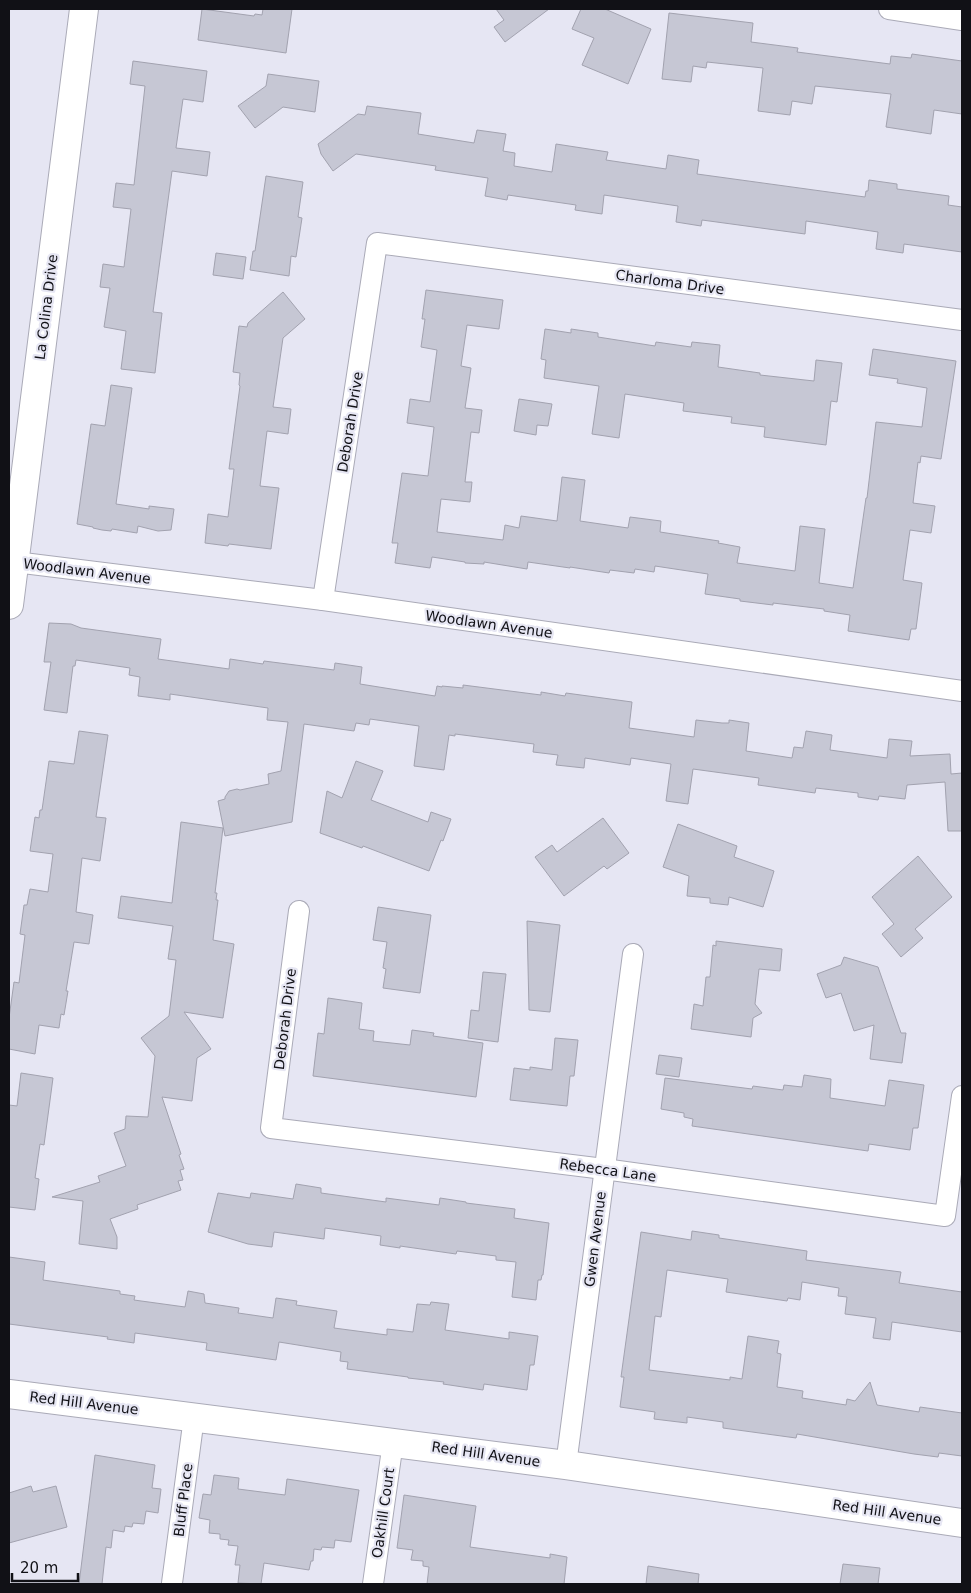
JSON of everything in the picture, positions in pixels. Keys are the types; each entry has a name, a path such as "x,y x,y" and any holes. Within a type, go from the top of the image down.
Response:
{"main road":[{"name":"La Colina Drive","path":"9,606 84,9"},
{"name":"Red Hill Avenue","path":"9,1394 566,1465 962,1523"}],"street":[{"path":"897,9 962,20"},
{"name":"Charloma Drive","path":"377,243 962,320"},
{"name":"Deborah Drive","path":"323,600 377,243"},
{"name":"Woodlawn Avenue","path":"15,562 323,600 962,691"},
{"name":"Deborah Drive","path":"271,1128 299,911"},
{"name":"Gwen Avenue","path":"566,1465 633,954"},
{"name":"Rebecca Lane","path":"271,1128 604,1169 945,1216 962,1096"},
{"name":"Bluff Place","path":"172,1582 194,1418"},
{"name":"Oakhill Court","path":"373,1584 393,1442"}],"building":[{"path":"202,9 254,16 255,14 262,15 263,9 292,9 286,53 198,40"},
{"path":"496,9 549,9 505,42 494,27 504,20"},
{"path":"581,9 605,9 651,29 628,84 582,65 594,38 572,29"},
{"path":"669,13 753,23 751,42 798,48 797,52 890,64 891,56 911,58 912,54 962,61 962,114 934,110 931,134 886,127 891,94 815,86 812,104 792,101 790,115 758,111 763,68 707,62 706,68 693,66 691,82 662,79"},
{"path":"133,61 207,71 203,102 183,99 176,148 210,152 207,176 172,171 153,312 162,313 155,373 121,369 126,331 104,327 110,288 100,287 103,264 124,267 131,209 113,207 116,183 134,185 145,86 130,84"},
{"path":"268,74 319,81 315,112 283,107 255,128 238,106 266,86"},
{"path":"367,106 421,113 418,134 474,143 477,130 506,134 503,151 515,153 514,166 552,172 556,144 608,152 606,160 666,169 668,155 699,160 697,174 865,197 866,191 868,191 869,180 897,184 897,189 949,196 948,205 962,207 962,252 904,244 903,253 876,249 878,232 806,221 805,234 702,220 701,226 676,222 678,206 604,195 602,214 575,210 576,205 508,195 507,200 485,196 488,178 435,170 436,166 356,154 333,171 321,154 318,144 358,114 365,115"},
{"path":"266,176 303,182 298,217 302,218 296,257 291,256 289,276 250,270 253,251 255,251"},
{"path":"216,253 246,257 243,279 213,275"},
{"path":"426,290 503,300 499,329 467,325 461,366 471,368 465,408 482,410 479,433 471,432 465,482 472,482 470,502 441,499 437,532 503,540 505,525 519,528 521,516 557,521 562,477 585,480 580,521 628,528 630,517 661,521 660,532 719,541 718,543 740,547 737,563 795,571 800,526 825,529 819,583 853,588 867,498 876,422 922,427 927,388 897,383 898,379 869,375 873,349 956,361 941,459 921,456 920,463 918,462 913,503 935,506 931,533 910,530 903,580 922,583 916,629 911,629 909,640 848,631 850,615 824,611 824,609 740,601 740,599 705,594 708,574 655,566 654,572 635,569 634,573 610,570 609,573 528,562 527,569 484,562 484,564 465,563 432,557 430,568 395,563 398,543 392,543 402,473 428,476 434,427 407,423 410,399 430,402 437,350 421,347 425,319 422,319"},
{"path":"283,292 305,319 283,338 273,407 291,409 288,434 267,431 260,486 279,488 271,549 205,543 208,514 228,517 234,469 229,469 240,386 240,373 233,372 239,326 247,327 248,323"},
{"path":"545,329 571,333 571,329 598,333 598,337 655,346 656,342 691,347 692,342 720,345 718,367 760,373 760,375 814,381 816,360 842,363 837,402 831,401 826,445 764,437 765,427 731,423 732,417 683,411 684,403 625,394 619,438 592,434 599,386 544,378 546,360 541,359"},
{"path":"111,385 132,388 116,504 149,509 149,506 174,509 171,530 158,531 138,526 137,533 112,529 111,531 102,530 77,524 91,424 105,426"},
{"path":"519,399 552,404 548,426 537,425 536,435 514,431"},
{"path":"49,623 71,624 81,628 161,639 158,659 229,669 230,659 263,664 264,661 334,670 335,663 362,667 360,684 435,696 437,686 463,688 463,685 541,695 541,692 565,696 566,693 632,702 629,728 694,737 696,720 729,723 729,720 749,723 746,751 792,758 794,747 803,748 806,731 832,735 830,750 887,758 889,739 912,741 910,756 950,754 951,774 962,773 962,831 948,831 945,782 907,785 905,799 879,796 878,800 858,797 858,793 816,788 815,793 758,785 759,778 693,769 688,804 666,801 671,764 631,758 630,765 585,758 584,768 556,765 558,755 533,752 534,744 455,734 455,736 449,735 444,770 414,766 419,726 370,719 369,725 356,723 354,731 304,724 292,822 225,836 218,801 225,799 229,791 269,784 268,774 281,771 288,722 267,720 268,708 170,694 170,700 138,696 140,677 129,675 130,668 76,660 75,666 73,666 67,713 44,710 51,662 44,662"},
{"path":"79,731 108,735 96,817 106,818 100,861 82,858 76,912 93,915 89,944 74,942 64,1015 61,1014 59,1028 39,1025 35,1054 9,1049 9,1018 14,982 19,983 25,935 20,934 24,905 27,905 30,889 48,892 53,854 30,851 35,817 39,818 40,810 42,810 49,761 74,764"},
{"path":"356,761 383,771 371,800 428,822 431,812 451,819 429,871 363,846 362,848 320,833 327,791 342,798"},
{"path":"603,818 629,853 607,869 604,866 564,896 535,857 552,845 557,852"},
{"path":"181,822 223,828 215,893 217,893 216,900 218,900 213,940 234,944 223,1018 184,1012 211,1049 197,1058 192,1101 162,1097 181,1154 179,1155 184,1169 180,1170 183,1180 178,1181 181,1190 137,1205 138,1209 110,1219 117,1237 117,1249 79,1244 83,1201 52,1197 100,1182 98,1176 126,1166 114,1133 125,1129 126,1116 148,1117 155,1056 141,1038 169,1016 176,960 168,959 173,926 118,918 121,896 172,903"},
{"path":"678,824 737,846 734,857 774,871 763,907 729,897 728,905 710,903 710,898 687,896 689,876 663,867"},
{"path":"918,856 952,897 915,929 923,938 901,957 882,934 894,924 872,897"},
{"path":"378,907 431,915 420,993 383,988 386,969 383,968 387,942 373,940"},
{"path":"527,921 560,925 550,1012 529,1010"},
{"path":"716,941 782,949 780,971 759,969 755,1004 762,1013 753,1018 751,1037 691,1029 694,1004 703,1006 706,977 710,977 713,945 716,946"},
{"path":"844,957 878,967 901,1033 906,1033 902,1063 870,1059 874,1025 854,1031 841,993 826,998 817,974 841,965"},
{"path":"483,972 506,974 498,1042 468,1038 471,1010 479,1011"},
{"path":"328,998 362,1003 359,1029 374,1031 373,1041 410,1045 412,1030 434,1033 433,1036 483,1043 476,1097 313,1076 318,1033 324,1034"},
{"path":"555,1038 578,1040 574,1076 570,1076 567,1106 510,1100 514,1068 530,1070 530,1067 552,1070"},
{"path":"659,1055 682,1058 679,1077 656,1074"},
{"path":"21,1073 53,1078 44,1145 40,1144 35,1178 39,1179 35,1210 9,1207 9,1105 17,1106"},
{"path":"804,1075 831,1079 830,1098 885,1106 889,1080 924,1085 918,1128 913,1128 910,1150 869,1144 868,1151 692,1126 693,1119 684,1117 684,1113 661,1109 665,1078 752,1089 753,1086 783,1090 784,1085 802,1087"},
{"path":"296,1184 321,1188 321,1193 386,1202 386,1198 439,1205 440,1198 515,1209 514,1218 549,1223 543,1275 541,1280 538,1280 536,1300 512,1297 516,1262 496,1260 496,1256 457,1251 456,1254 380,1245 381,1236 325,1228 324,1239 274,1232 272,1247 248,1244 208,1232 218,1193 250,1198 251,1193 293,1199"},
{"path":"692,1231 719,1235 719,1238 807,1251 806,1260 901,1272 899,1283 962,1292 962,1332 892,1322 890,1340 873,1338 876,1318 845,1314 847,1297 838,1296 839,1288 802,1282 800,1300 788,1298 787,1301 726,1292 728,1279 667,1270 661,1317 655,1316 649,1370 730,1380 730,1377 742,1379 748,1336 779,1341 777,1353 781,1354 777,1387 803,1391 802,1398 846,1405 847,1399 855,1401 870,1382 877,1405 919,1412 920,1407 962,1413 962,1456 939,1453 938,1457 797,1434 796,1438 723,1428 723,1422 687,1417 687,1423 654,1419 655,1412 620,1407 624,1377 621,1377 641,1232 691,1240"},
{"path":"9,1257 45,1262 43,1280 120,1291 120,1294 135,1296 134,1300 185,1307 188,1291 204,1294 205,1303 239,1308 238,1313 273,1318 276,1298 297,1301 296,1305 337,1311 334,1328 387,1335 387,1329 413,1332 417,1304 430,1305 431,1302 449,1304 445,1330 509,1339 509,1332 538,1336 534,1365 530,1365 527,1390 484,1384 483,1390 443,1384 444,1382 347,1369 348,1362 340,1361 341,1352 279,1342 276,1360 206,1350 207,1343 135,1333 134,1343 107,1339 108,1337 9,1324"},
{"path":"95,1455 155,1465 152,1488 161,1489 158,1513 146,1511 144,1524 133,1523 132,1527 125,1526 124,1532 113,1530 111,1548 106,1547 102,1584 79,1584"},
{"path":"214,1475 239,1478 238,1489 285,1495 287,1479 359,1490 351,1542 335,1540 334,1548 322,1547 321,1550 314,1549 313,1561 311,1561 309,1570 264,1563 261,1584 238,1583 240,1565 235,1565 238,1546 228,1545 229,1540 220,1539 220,1534 209,1533 210,1520 199,1518 203,1494 211,1495"},
{"path":"31,1486 33,1492 56,1486 67,1527 9,1543 9,1493"},
{"path":"404,1495 476,1506 470,1547 550,1558 550,1554 567,1557 564,1584 427,1584 429,1567 423,1566 423,1561 411,1560 413,1550 397,1548"},
{"path":"843,1564 880,1568 878,1584 840,1584"},
{"path":"648,1566 699,1574 698,1584 646,1584"}]}
